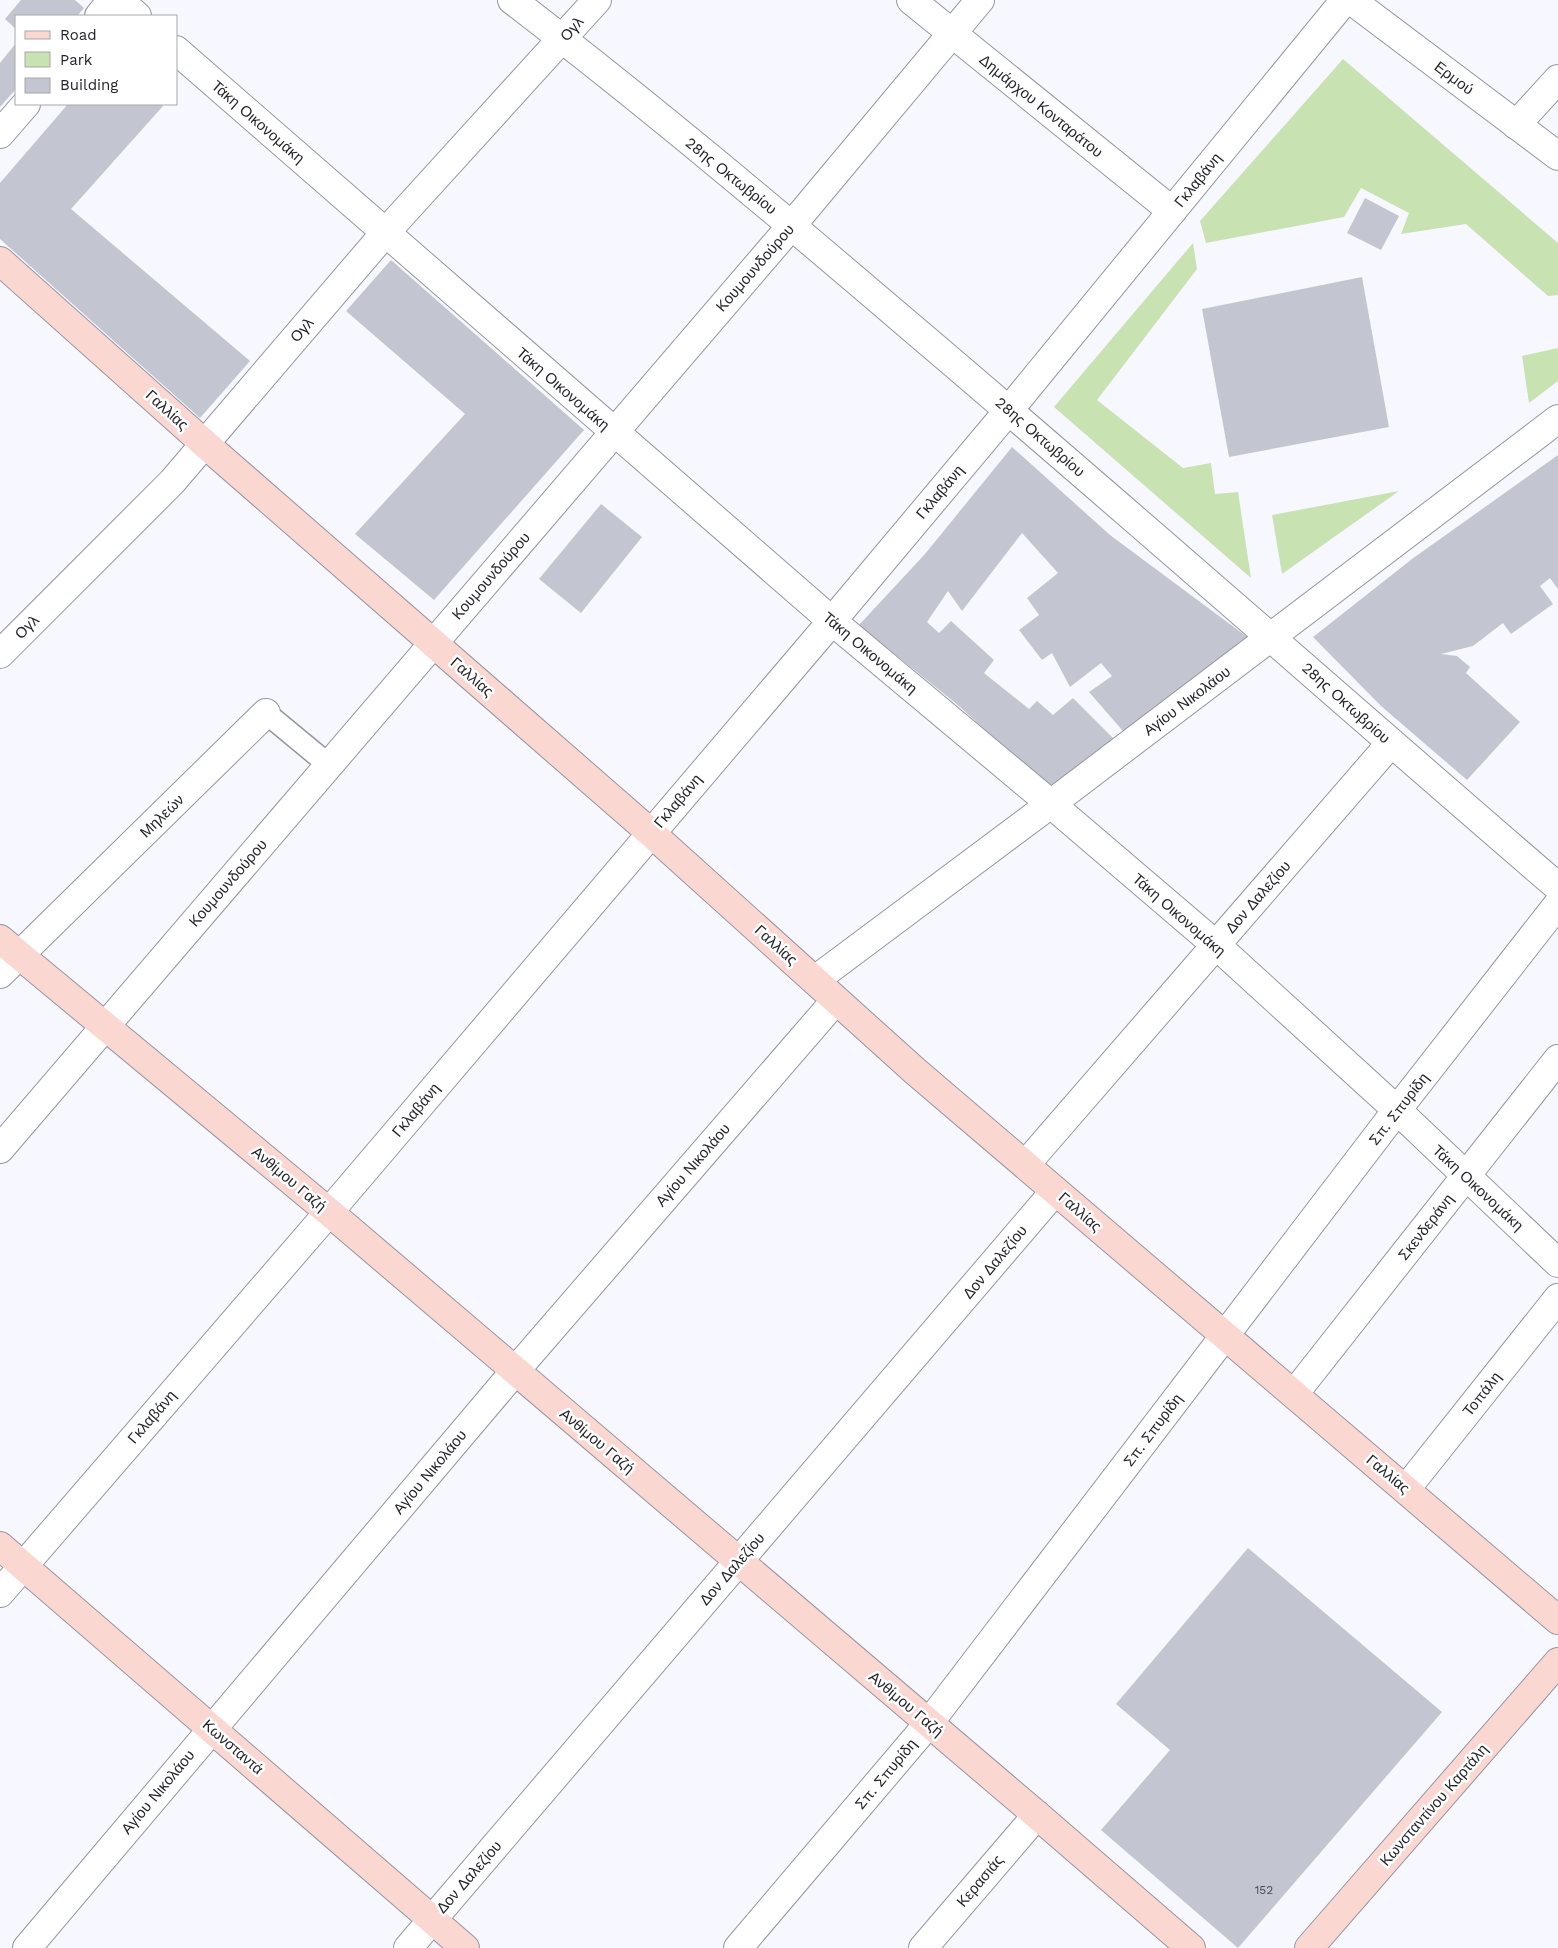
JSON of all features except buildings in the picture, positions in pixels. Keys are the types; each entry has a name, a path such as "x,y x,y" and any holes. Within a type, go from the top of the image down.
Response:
{"street":[{"path":"100,15 112,0"},
{"path":"119,0 136,15"},
{"name":"28ης Οκτωβρίου","path":"512,0 563,39 792,225 1009,410 1558,887"},
{"name":"Ογλ","path":"0,654 172,482 385,234 597,0"},
{"name":"Δημάρχου Κονταράτου","path":"911,0 1172,211"},
{"name":"Κουμουνδούρου","path":"0,1149 792,225 980,0"},
{"name":"Γκλαβάνη","path":"0,1593 329,1212 832,621 1009,410 1345,0"},
{"name":"Ερμού","path":"1351,0 1558,156"},
{"name":"Τάκη Οικονομάκη","path":"178,52 385,234 832,621 1051,804 1216,946 1397,1110 1558,1263"},
{"path":"1516,125 1558,79"},
{"path":"0,134 25,105"},
{"name":"Γαλλίας","path":"0,262 205,444 651,833 915,1070 1558,1620"},
{"name":"Αγίου Νικολάου","path":"815,980 1051,804 1558,419"},
{"name":"Μηλεών","path":"0,974 10,947 266,714"},
{"name":"Δον Δαλεζίου","path":"1026,1164 1391,743"},
{"name":"Σπ. Σπυρίδη","path":"738,1948 929,1723 1397,1110 1558,904"},
{"name":"Ανθίμου Γαζή","path":"10,947 329,1212 1191,1948"},
{"name":"Αγίου Νικολάου","path":"27,1948 515,1372 836,1000"},
{"name":"Σκενδεράνη","path":"1294,1394 1558,1059"},
{"name":"Δον Δαλεζίου","path":"408,1948 1056,1191"},
{"name":"Τοπάλη","path":"1406,1489 1558,1298"},
{"name":"Κωνσταντά","path":"0,1546 465,1948"},
{"name":"Κωνσταντίνου Καρτάλη","path":"1309,1948 1558,1662"},
{"name":"Κερασιάς","path":"923,1948 1037,1815"}],"lane":[{"name":"Μηλεών","path":"266,714 329,765"}],"green space":[{"path":"1343,59 1558,243 1558,295 1548,296 1466,224 1401,234 1409,213 1361,188 1344,217 1206,243 1200,221"},
{"path":"1193,243 1197,269 1097,400 1183,468 1211,463 1215,494 1238,492 1251,578 1054,407"},
{"path":"1558,348 1558,381 1529,403 1522,356"},
{"path":"1399,491 1282,574 1272,515"}]}
